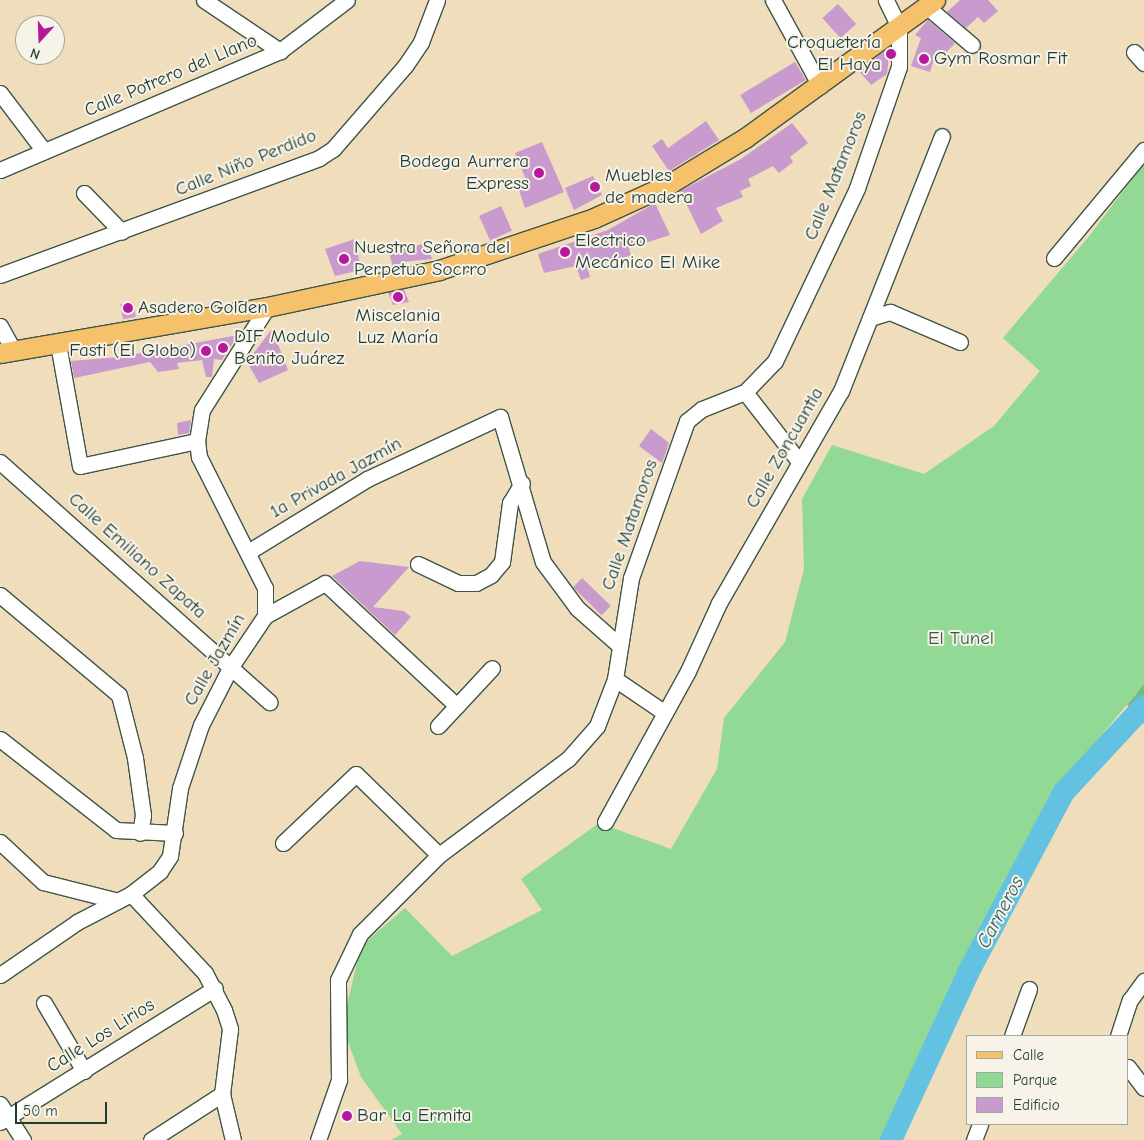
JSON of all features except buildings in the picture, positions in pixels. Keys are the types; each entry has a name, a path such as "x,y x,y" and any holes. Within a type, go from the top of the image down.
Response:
{"main road":[{"path":"7,352 267,307 439,270 594,218 671,183 820,86 930,3"}],"street":[{"path":"204,0 280,51"},
{"name":"Calle Potrero del Llano","path":"0,170 280,51 346,0"},
{"name":"Calle Niño Perdido","path":"0,275 122,232 319,158 333,149 405,66 422,42 436,0"},
{"path":"773,0 820,86"},
{"path":"886,0 899,27"},
{"path":"930,3 972,44"},
{"name":"Calle Matamoros","path":"318,1140 339,1080 335,1004 347,955 360,934 439,855 585,743 597,726 615,679 631,578 687,421 702,409 746,392 775,361 857,188 899,67 899,27"},
{"path":"0,93 44,151"},
{"name":"Calle Zoncuantla","path":"605,822 665,713 719,603 798,460 841,391 942,136"},
{"path":"1054,258 1144,150"},
{"path":"84,193 122,232"},
{"name":"Calle Jazmín","path":"0,975 77,922 124,898 160,871 170,856 188,756 230,668 265,616 265,588 202,463 197,441 202,410 267,307"},
{"path":"870,318 890,312 960,342"},
{"path":"0,326 7,352"},
{"path":"58,344 80,466 197,441"},
{"path":"746,392 798,460"},
{"name":"1a Privada Jazmín","path":"248,552 367,479 500,417 522,484"},
{"name":"Calle Emiliano Zapata","path":"0,462 269,702"},
{"path":"522,484 536,546 553,580 619,645"},
{"path":"418,564 458,583 476,582 491,575 502,562 510,503 522,484"},
{"path":"265,616 325,583 457,706"},
{"path":"0,594 118,695 135,758 143,815 140,833"},
{"path":"438,726 492,668"},
{"path":"615,679 665,713"},
{"path":"0,739 105,824 140,833 175,833"},
{"path":"283,843 356,774 439,855"},
{"path":"0,842 43,882 124,898 215,988 230,1029 222,1094 233,1140"},
{"path":"1118,1035 1130,1000 1144,981"},
{"name":"Calle Los Lirios","path":"4,1120 215,988"},
{"path":"1012,1035 1029,990"},
{"path":"44,1003 84,1071"},
{"path":"1129,1068 1144,1088"},
{"path":"151,1140 222,1094"},
{"path":"0,1104 4,1120 22,1140"},
{"path":"974,1140 980,1125"}],"green space":[{"name":"El Tunel","path":"1144,163 1144,684 1060,785 892,1140 391,1140 402,1134 361,1077 342,1026 361,946 405,908 452,956 542,910 521,879 599,823 671,849 717,769 724,718 785,642 804,569 802,499 832,445 924,474 994,426 1040,371 1003,338 1090,235"},
{"path":"1144,684 1144,724 1127,705"}],"waterway":[{"name":"Carneros","path":"891,1140 968,973 1064,792 1144,706"}],"place":[{"name":"Croquetería El Haya","path":"891,54"},
{"name":"Gym Rosmar Fit","path":"924,59"},
{"name":"Bodega Aurrera Express","path":"539,173"},
{"name":"Muebles de madera","path":"595,187"},
{"name":"Electrico Mecánico El Mike","path":"565,252"},
{"name":"Nuestra Señora del Perpetuo Socrro","path":"344,259"},
{"name":"Miscelania Luz María","path":"398,297"},
{"name":"Asadero Golden","path":"128,308"},
{"name":"DIF Modulo Benito Juárez","path":"223,348"},
{"name":"Fasti (El Globo)","path":"206,351"},
{"name":"Bar La Ermita","path":"347,1116"}]}
